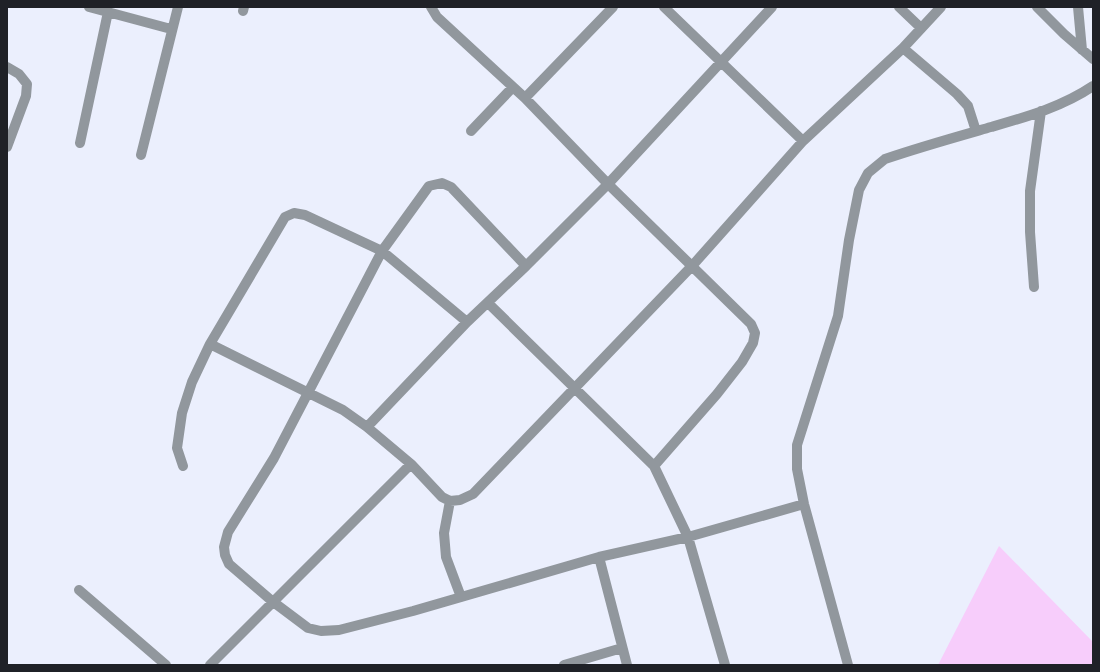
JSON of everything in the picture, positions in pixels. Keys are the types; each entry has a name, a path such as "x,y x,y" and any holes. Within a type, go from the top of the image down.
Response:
{"street":[{"path":"89,7 171,29"},
{"path":"141,155 171,29 178,7"},
{"path":"431,7 437,17 525,98 608,184 751,324 755,333 753,343 742,362 717,394 654,466"},
{"path":"525,98 613,7"},
{"path":"664,7 804,141"},
{"path":"367,427 467,322 526,266 608,184 772,7"},
{"path":"899,7 921,28"},
{"path":"210,344 310,392 343,410 367,427 411,464 442,497 450,501 460,500 473,494 692,266 804,141 903,48 941,7"},
{"path":"1037,7 1093,59"},
{"path":"1078,7 1082,50"},
{"path":"80,143 108,12"},
{"path":"903,48 957,94 968,106 976,131"},
{"path":"7,67 19,74 27,84 26,96 7,147"},
{"path":"848,665 804,504 797,469 797,445 838,316 849,240 859,190 868,173 886,159 1041,111 1080,95 1093,86"},
{"path":"471,131 513,87"},
{"path":"1034,287 1030,232 1030,191 1041,111"},
{"path":"526,266 451,187 442,183 429,186 382,251 310,392 274,458 228,532 224,547 225,556 229,564 272,601 308,628 321,631 339,630 599,557 688,537 804,504"},
{"path":"183,466 177,448 182,413 192,382 210,344 285,217 294,213 305,215 382,251 467,322"},
{"path":"488,303 654,466 688,537 725,665"},
{"path":"210,665 272,601 411,464"},
{"path":"450,501 444,534 446,557 460,597"},
{"path":"599,557 627,665"},
{"path":"79,590 166,665"},
{"path":"564,665 622,648"}],"shaded area":[{"path":"999,546 1093,642 1093,665 938,665"}]}
